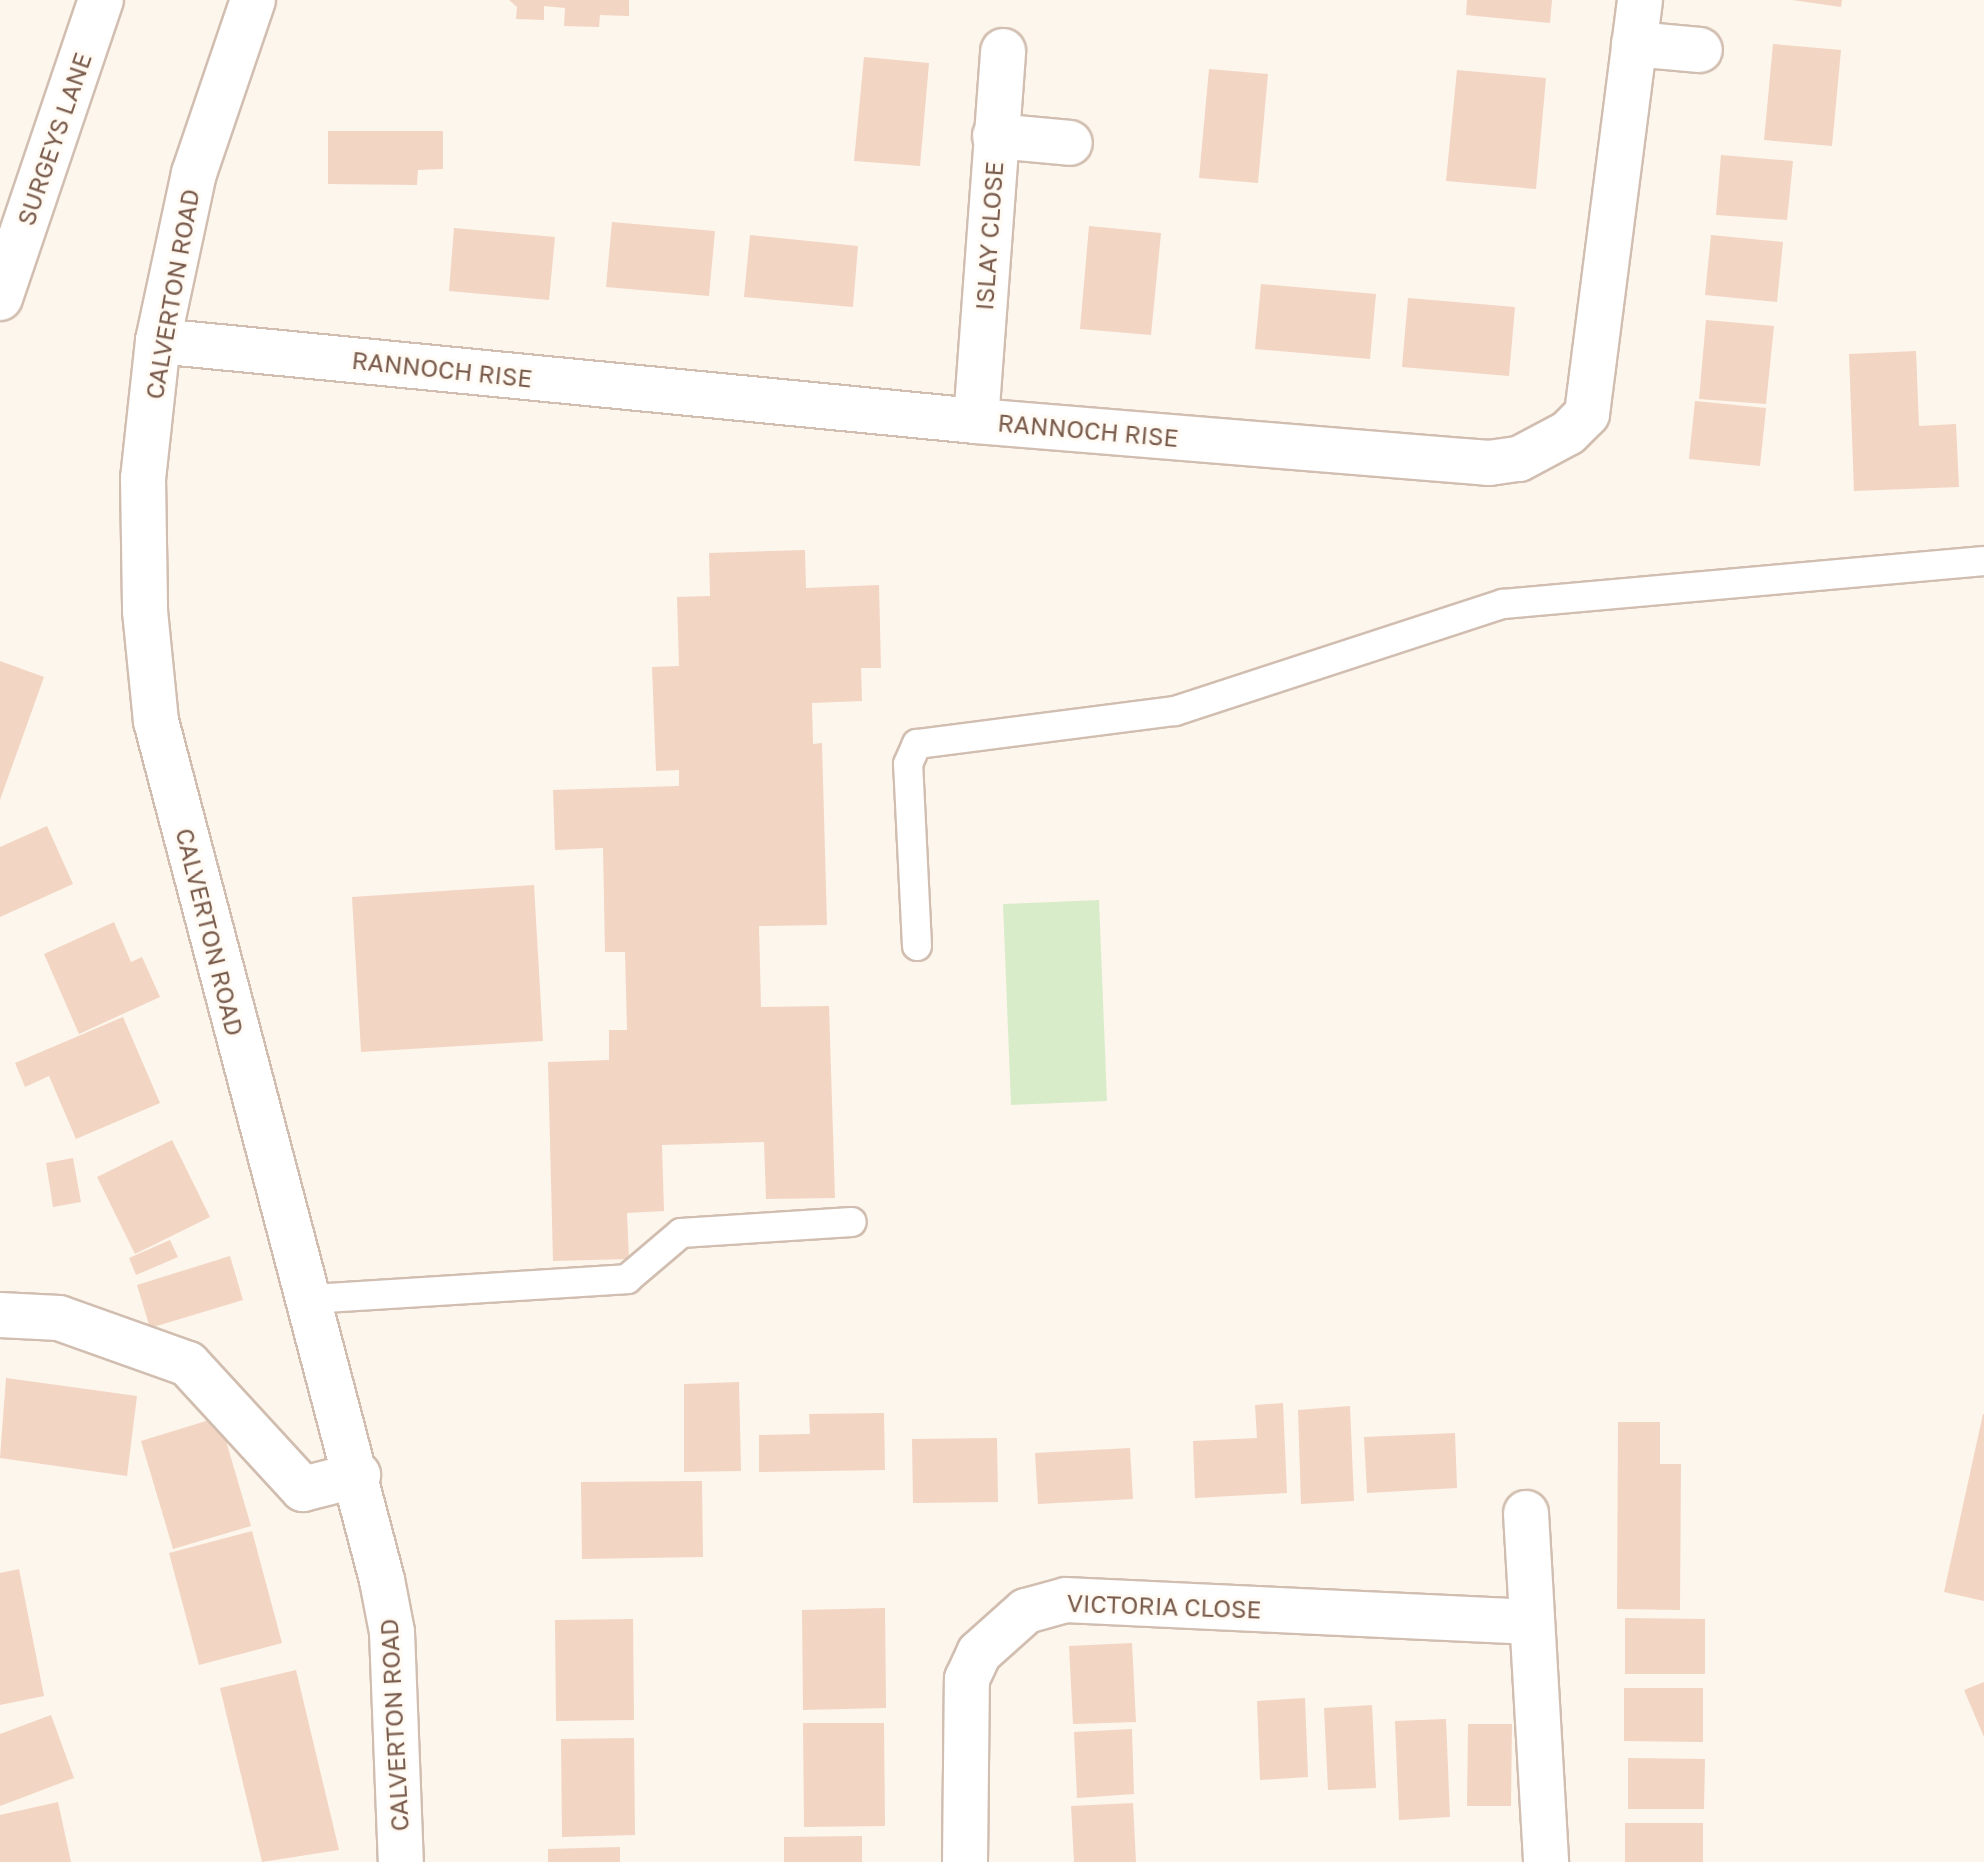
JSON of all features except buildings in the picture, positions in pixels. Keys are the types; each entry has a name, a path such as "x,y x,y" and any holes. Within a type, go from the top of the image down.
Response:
{"street":[{"name":"CALVERTON ROAD","path":"253,0 194,173 158,341 143,478 156,721 246,1076 358,1475 392,1632 401,1862"},
{"name":"RANNOCH RISE","path":"158,341 976,421 1489,463 1543,448 1587,414 1595,384 1640,0"},
{"name":"SURGEYS LANE","path":"0,298 104,9"},
{"path":"1634,44 1700,50"},
{"name":"ISLAY CLOSE","path":"976,421 1003,51"},
{"path":"995,136 1070,143"},
{"path":"0,1315 59,1318 188,1364 303,1489 358,1475"},
{"path":"1526,1513 1546,1862"},
{"name":"VICTORIA CLOSE","path":"965,1862 967,1679 979,1653 1026,1611 1066,1600 1531,1622"}],"lane":[{"path":"917,946 908,764 917,744 942,736 1175,711 1503,604 1984,561"},
{"path":"311,1299 627,1279 681,1233 852,1222"}],"green space":[{"path":"1099,900 1107,1101 1011,1105 1003,904"}]}
